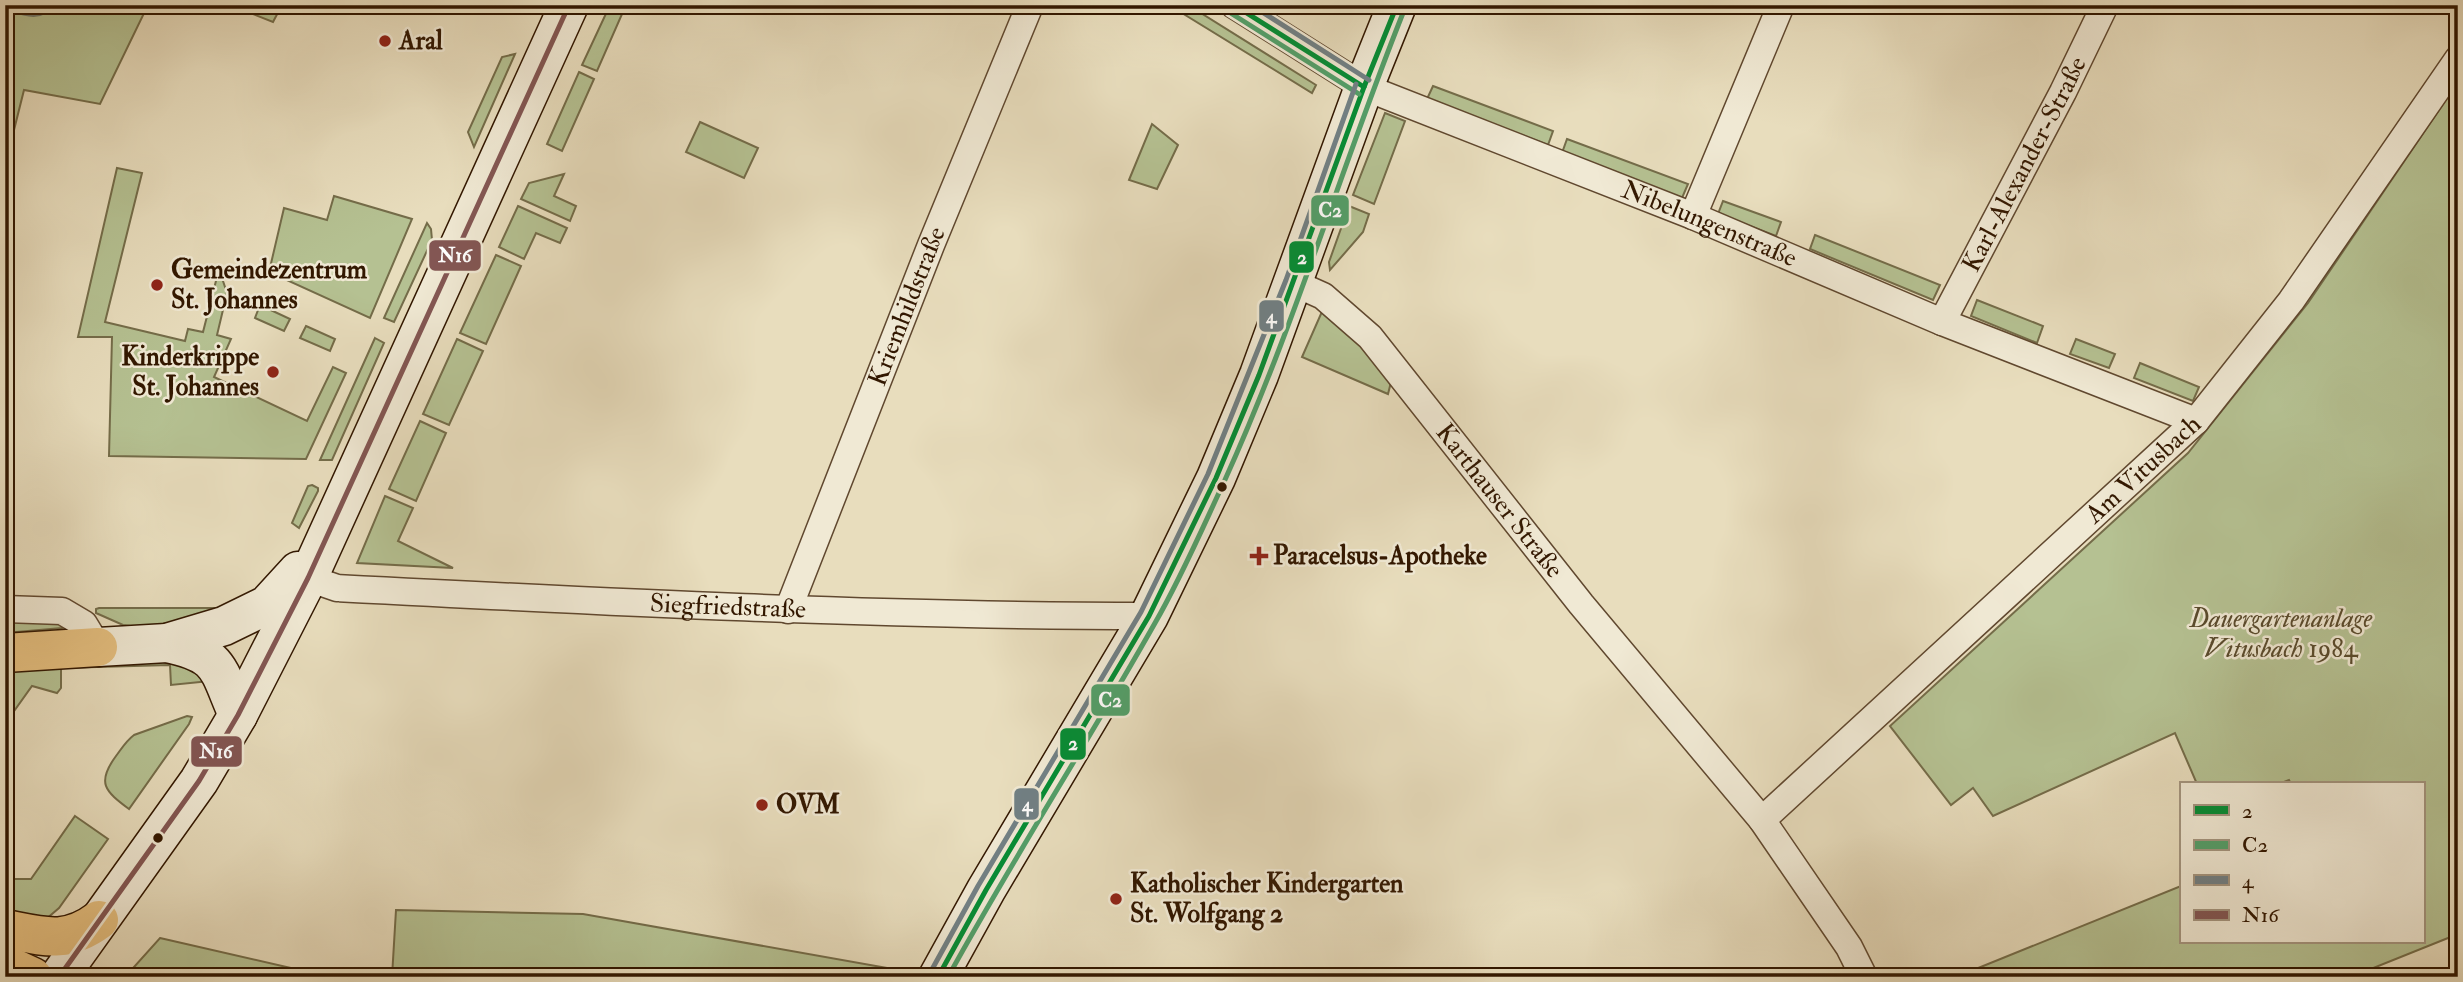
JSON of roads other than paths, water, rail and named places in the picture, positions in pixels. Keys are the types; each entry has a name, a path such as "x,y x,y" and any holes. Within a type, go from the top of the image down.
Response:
{"highway":[{"path":"5,653 98,647"},
{"path":"5,929 45,937 62,937 77,934 99,920"},
{"path":"5,964 33,977"}],"street":[{"path":"59,977 199,781 237,715 308,578 569,5"},
{"name":"Kriemhildstraße","path":"788,610 931,245 1030,5"},
{"name":"Nibelungenstraße","path":"1234,5 1364,87 1693,216 1942,321 2196,421"},
{"path":"938,977 986,890 1149,616 1216,478 1294,283 1364,87 1397,5"},
{"path":"1693,216 1781,5"},
{"name":"Karl-Alexander-Straße","path":"1942,321 2105,5"},
{"name":"Am Vitusbach","path":"1762,820 2196,421 2291,301 2458,59"},
{"name":"Karthauser Straße","path":"1294,283 1324,296 1370,337 1581,604 1762,820 1849,947 1864,977"},
{"path":"5,609 62,611 84,624 98,647 166,643 239,620 267,605 323,544"},
{"name":"Siegfriedstraße","path":"308,578 337,588 788,610 1149,616"},
{"path":"166,643 200,652 209,658 222,674 237,715"}],"water":[{"path":"5,5 56,5 44,14 32,16 5,9"}],"place":[{"name":"Aral","path":"385,41"},
{"name":"Gemeindezentrum St. Johannes","path":"157,285"},
{"name":"Kinderkrippe St. Johannes","path":"273,372"},
{"name":"Paracelsus-Apotheke","path":"1259,556"},
{"name":"OVM","path":"762,805"},
{"name":"Katholischer Kindergarten St. Wolfgang 2","path":"1116,899"}],"park label":[{"name":"Dauergartenanlage Vitusbach 1984","path":"2281,634"}]}
